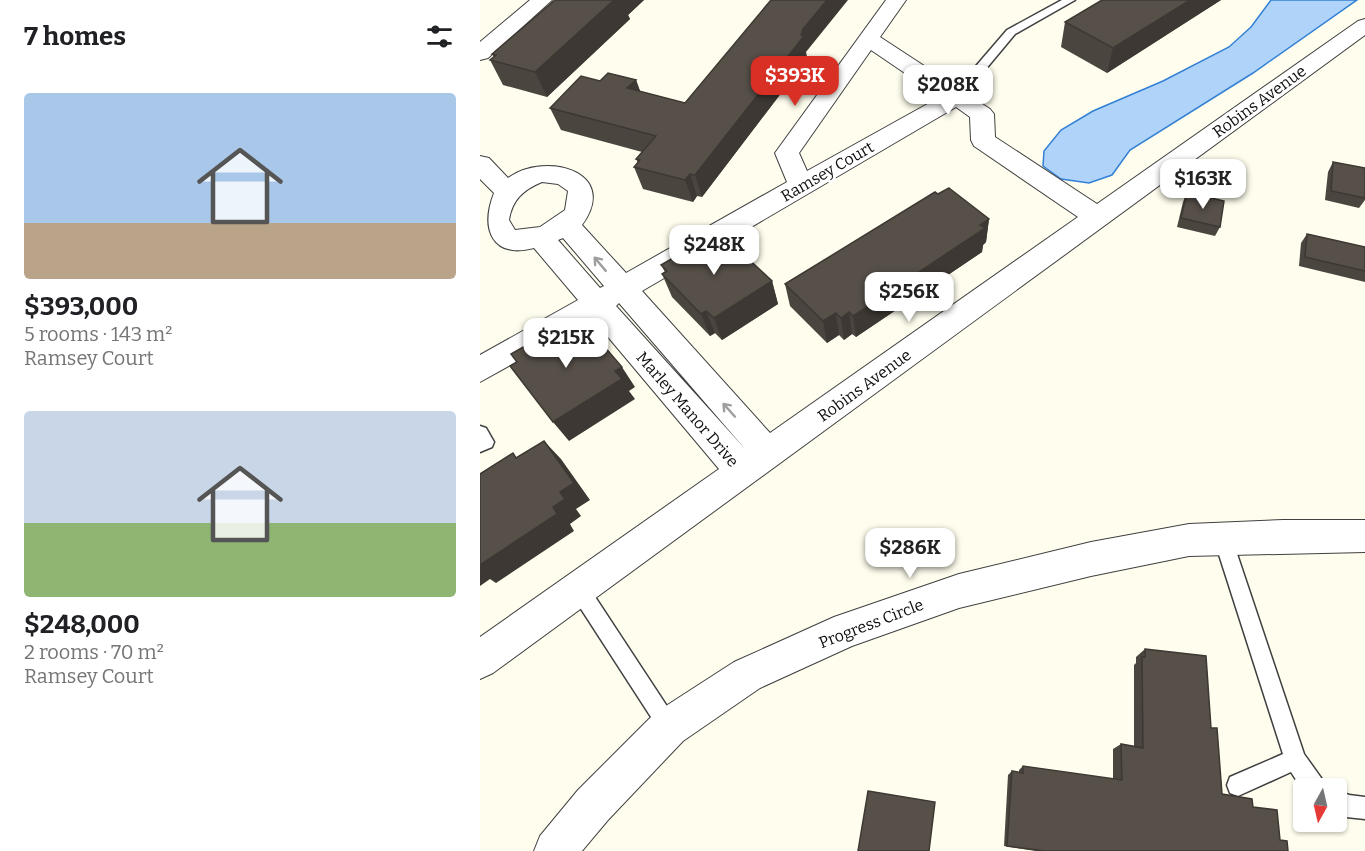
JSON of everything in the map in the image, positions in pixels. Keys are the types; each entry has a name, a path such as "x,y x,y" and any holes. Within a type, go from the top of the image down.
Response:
{"street":[{"path":"480,53 542,0"},
{"path":"801,185 787,153 896,0"},
{"name":"Robins Avenue","path":"480,660 1365,25"},
{"path":"868,39 982,114 983,140 1097,217"},
{"name":"Ramsey Court","path":"480,370 956,97"},
{"path":"480,164 501,186"},
{"path":"553,173 569,178 576,184 582,194 580,206 553,231 518,241 502,238 489,231 482,221 482,211 487,199 501,186 519,177 553,173"},
{"name":"Marley Manor Drive","path":"553,231 609,296 742,472"},
{"name":"Marley Manor Drive","path":"609,296 768,453"},
{"name":"Progress Circle","path":"555,851 592,805 669,727 747,675 847,630 959,591 1090,559 1189,540 1365,536"}],"lane":[{"path":"956,97 1011,32 1070,0"},
{"path":"480,433 486,442 480,446"},
{"path":"1223,539 1295,759 1306,778"},
{"path":"579,589 669,727"},
{"path":"1238,785 1295,759"},
{"path":"1347,806 1365,808"}],"water":[{"path":"1271,0 1357,0 1253,73 1130,150 1112,175 1089,183 1061,179 1043,166 1044,151 1061,130 1093,111 1163,81 1229,47 1251,27"}],"building":[{"path":"555,0 614,0 535,72 490,60 496,55 492,54"},
{"path":"771,0 827,0 803,29 801,35 804,36 695,175 690,174 685,180 634,167 640,160 636,159 656,136 550,108 581,76 600,81 608,73 636,80 627,88 685,103"},
{"path":"1102,0 1190,0 1113,48 1065,22"},
{"path":"1333,162 1365,168 1365,198 1331,191"},
{"path":"949,188 989,219 980,225 985,228 853,316 849,312 841,318 836,313 823,321 785,284 935,192 938,194"},
{"path":"1187,192 1224,201 1220,227 1181,218"},
{"path":"714,234 720,240 725,237 772,281 714,318 706,311 701,314 662,274 667,271 661,265"},
{"path":"1307,234 1365,247 1365,271 1305,257"},
{"path":"572,319 578,326 584,323 622,367 615,371 622,379 553,422 510,366 517,362 511,354"},
{"path":"544,441 574,483 560,492 565,499 553,507 557,514 480,565 480,474 513,453 516,458"},
{"path":"1145,649 1206,656 1211,728 1217,728 1222,794 1252,799 1253,807 1277,810 1280,840 1287,841 1288,851 1045,851 1007,846 1012,771 1023,773 1023,766 1122,780 1121,744 1143,748 1142,657 1145,657"},
{"path":"868,791 935,802 929,851 858,851"}]}
